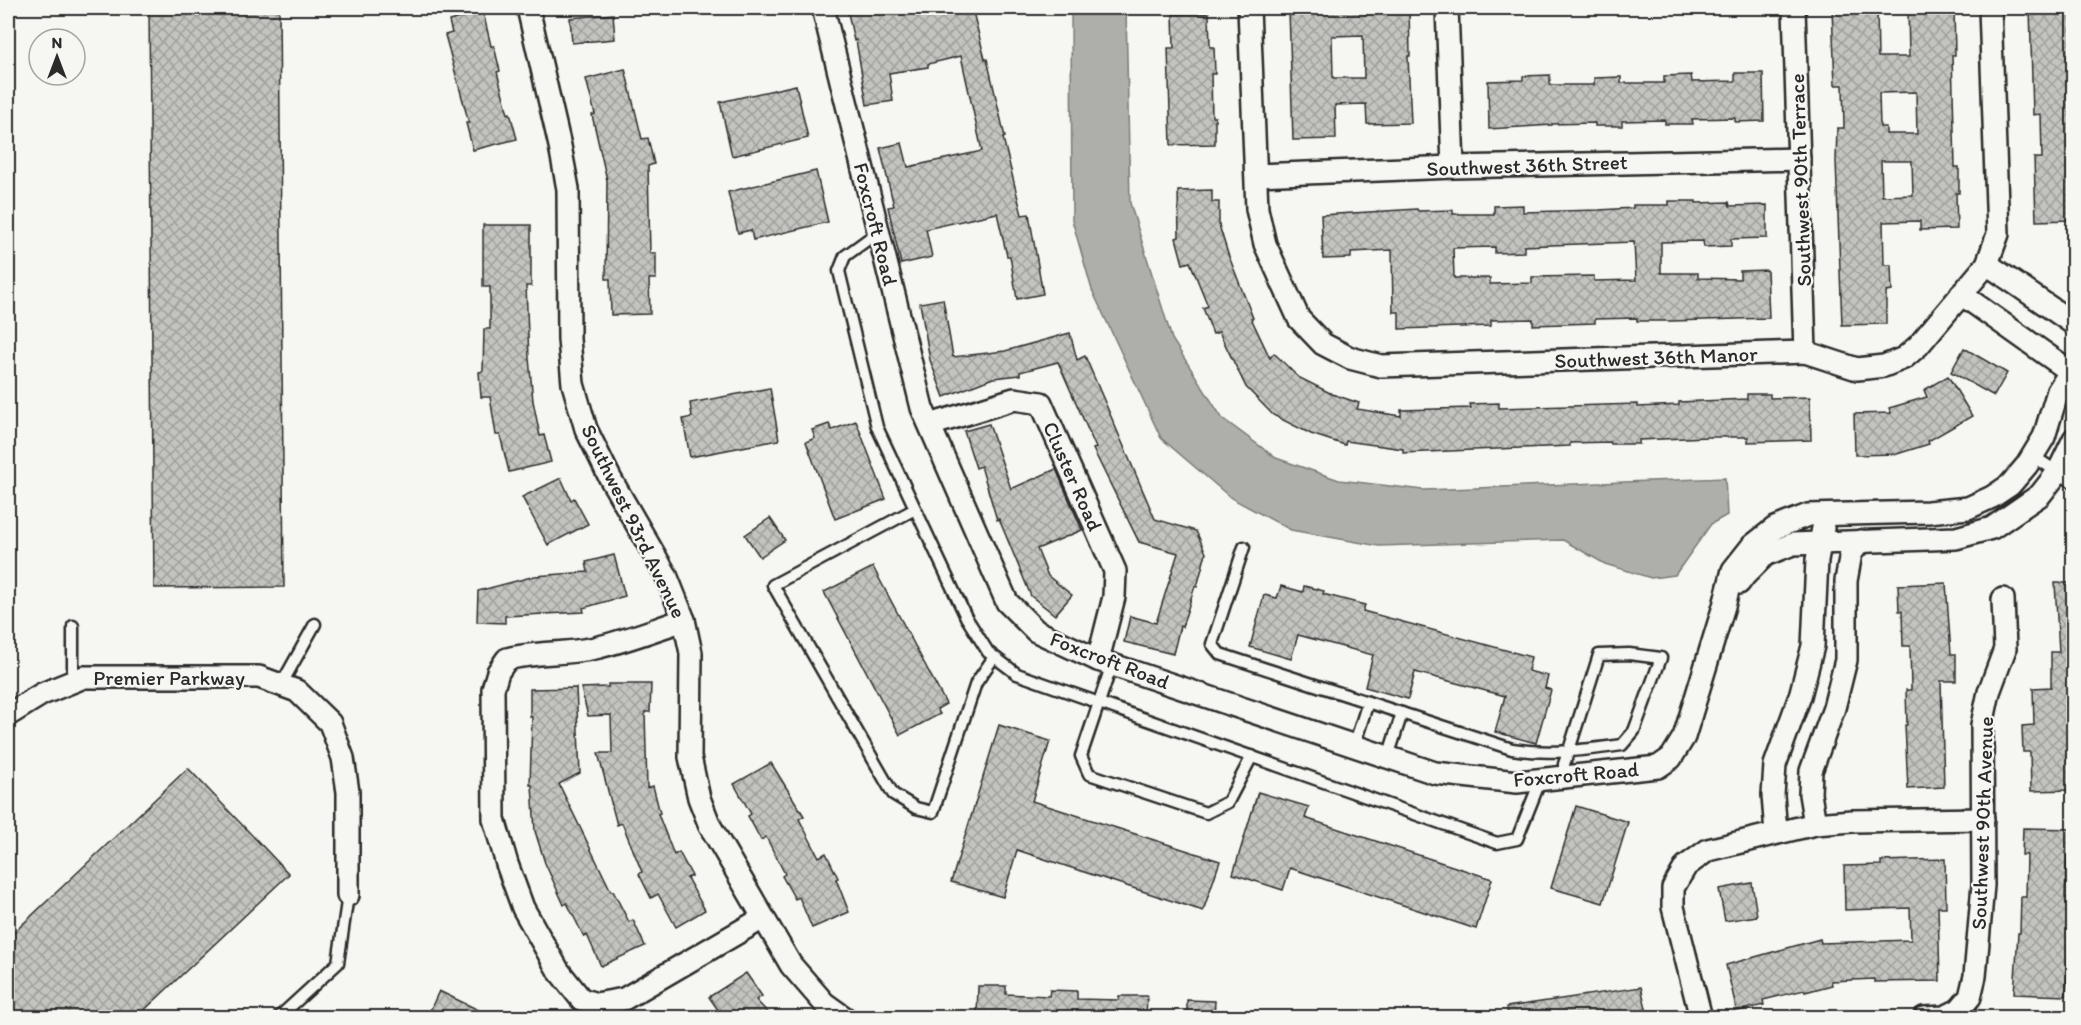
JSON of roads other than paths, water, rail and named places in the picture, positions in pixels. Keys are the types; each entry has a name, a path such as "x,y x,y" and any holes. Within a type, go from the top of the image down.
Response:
{"street":[{"name":"Southwest 93rd Avenue","path":"528,8 568,189 569,339 573,384 586,429 610,478 666,575 684,620 691,653 690,757 699,798 710,826 791,965 824,1003 845,1017"},
{"name":"Foxcroft Road","path":"823,8 922,408 1007,602 1036,631 1105,662 1435,773 1517,782 1658,767 1671,758 1684,737 1724,606"},
{"name":"Southwest 36th Manor","path":"1249,8 1257,209 1265,244 1299,319 1323,344 1350,358 1381,366 1805,352 1857,369 1884,366 1904,358 1918,346 1988,264"},
{"path":"1447,8 1453,166"},
{"name":"Southwest 90th Terrace","path":"1794,8 1805,352"},
{"path":"1990,8 1998,234 1988,264 2073,324"},
{"name":"Southwest 36th Street","path":"1256,175 1453,166 1799,159"},
{"path":"1724,606 1733,570 1752,546 1775,528 1808,515 1928,512 1968,508 1992,497 2010,485 2033,456 2044,437 2058,391 2072,371 1961,294"},
{"name":"Cluster Road","path":"930,425 1014,399 1041,403 1115,571 1114,597 1105,662"},
{"path":"1724,606 1745,574 1765,555 1793,544 1956,538 1992,528 2066,478 2073,439"},
{"path":"1776,833 1773,795 1775,765 1800,696 1813,646 1816,560 1826,515"},
{"path":"1815,824 1810,794 1811,771 1834,708 1846,660 1846,581 1851,553 1862,542"},
{"name":"Southwest 90th Avenue","path":"1924,1017 1945,1017 1959,1010 1970,997 1976,976 1983,885 1982,725 1989,692 2005,649 2003,599"},
{"path":"684,620 598,648 526,654 507,659 498,672 493,689 494,819 523,908 558,970 581,999 596,1004 624,999 763,918"},
{"name":"Premier Parkway","path":"8,715 42,694 84,677 259,677 297,692 330,723 343,758 348,792 348,895"},
{"path":"1800,696 1834,708"},
{"path":"1701,1017 1672,907 1673,888 1686,866 1708,850 1815,824 1852,821 1983,819"}],"lane":[{"path":"878,232 845,256 839,271 877,427 966,617 988,652 994,657 1017,674 1497,843 1517,838 1541,779"},
{"path":"2033,456 2066,478"},
{"path":"915,509 773,585 893,794 916,808 933,812 976,682 994,657"},
{"path":"1244,547 1212,644 1220,654 1512,749 1536,753 1569,750 1622,745 1634,730 1660,658 1629,654 1599,655 1569,750 1564,764 1564,777"},
{"path":"280,685 315,624"},
{"path":"73,626 73,681"},
{"path":"1105,662 1098,702 1081,756 1089,774 1206,813 1228,802 1252,756"},
{"path":"1354,746 1368,702"},
{"path":"1388,757 1402,713"},
{"path":"278,1017 338,963 348,895"}]}
